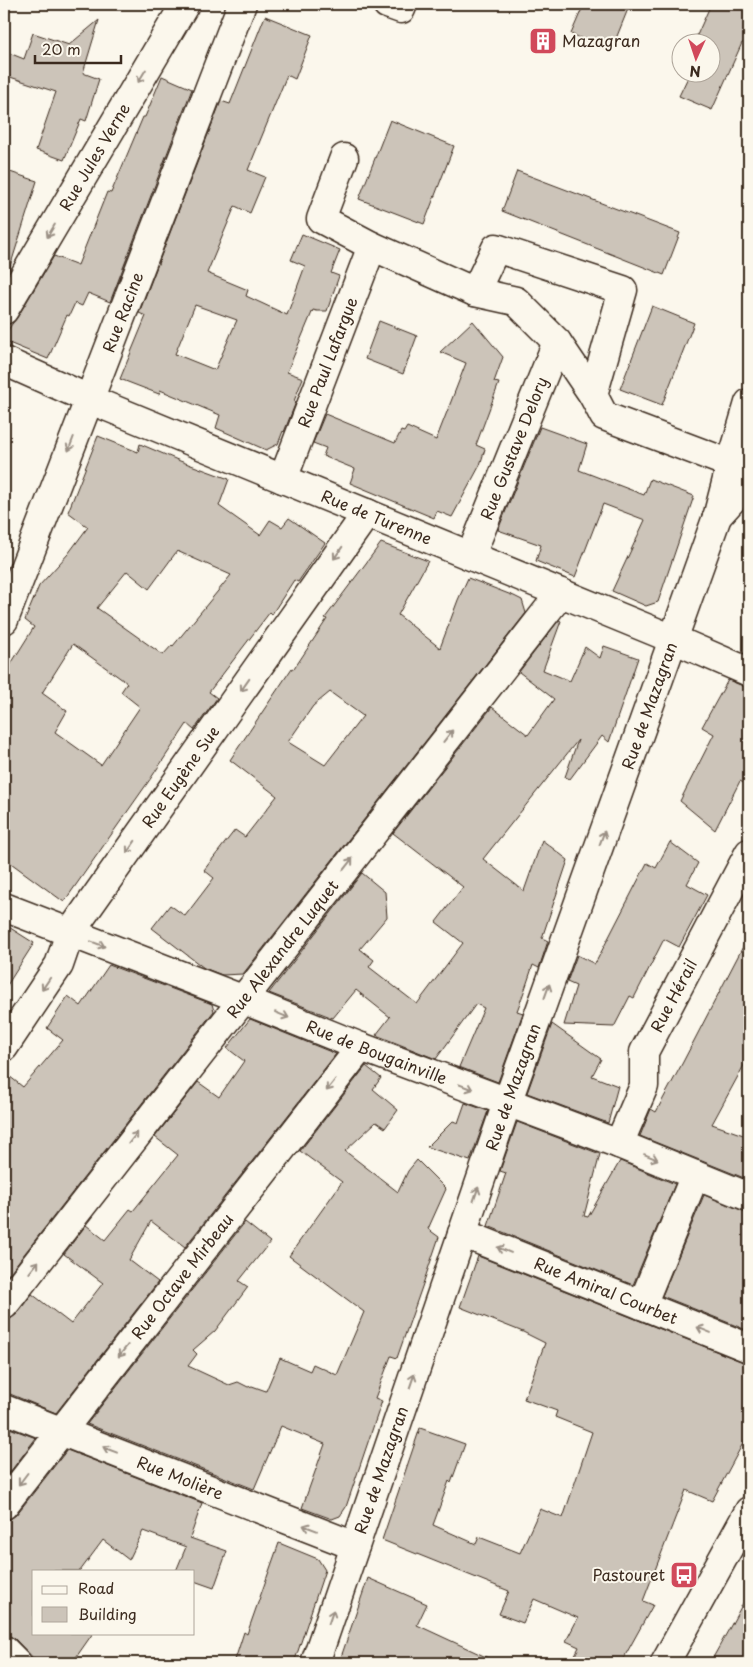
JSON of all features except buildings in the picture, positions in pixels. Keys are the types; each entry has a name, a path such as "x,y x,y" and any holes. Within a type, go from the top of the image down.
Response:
{"street":[{"name":"Rue Jules Verne","path":"4,310 185,4"},
{"name":"Rue Racine","path":"4,620 242,4"},
{"path":"387,4 401,9 402,4"},
{"path":"344,158 321,219 372,246 475,292 516,301 557,342 593,395 604,416 740,472"},
{"name":"Rue Paul Lafargue","path":"283,479 372,246"},
{"path":"475,292 496,248 623,290 593,395"},
{"name":"Rue Gustave Delory","path":"471,556 557,342"},
{"name":"Rue de Turenne","path":"4,360 89,399 749,672"},
{"name":"Rue de Mazagran","path":"315,1663 507,1103 718,514 740,472 749,403"},
{"name":"Rue Eugène Sue","path":"4,1047 59,965 70,933 366,513"},
{"name":"Rue Alexandre Luquet","path":"4,1305 561,593"},
{"name":"Rue Hérail","path":"619,1144 644,1086 644,1052 749,853"},
{"name":"Rue de Bougainville","path":"4,907 749,1196"},
{"name":"Rue Octave Mirbeau","path":"4,1505 361,1047"},
{"path":"642,1305 695,1175"},
{"name":"Rue Amiral Courbet","path":"462,1233 749,1348"},
{"name":"Rue Molière","path":"4,1409 355,1546"},
{"path":"671,1661 749,1511"},
{"path":"4,1650 17,1663"}],"place":[{"name":"Mazagran","path":"543,41"},
{"name":"Pastouret","path":"684,1575"}]}
